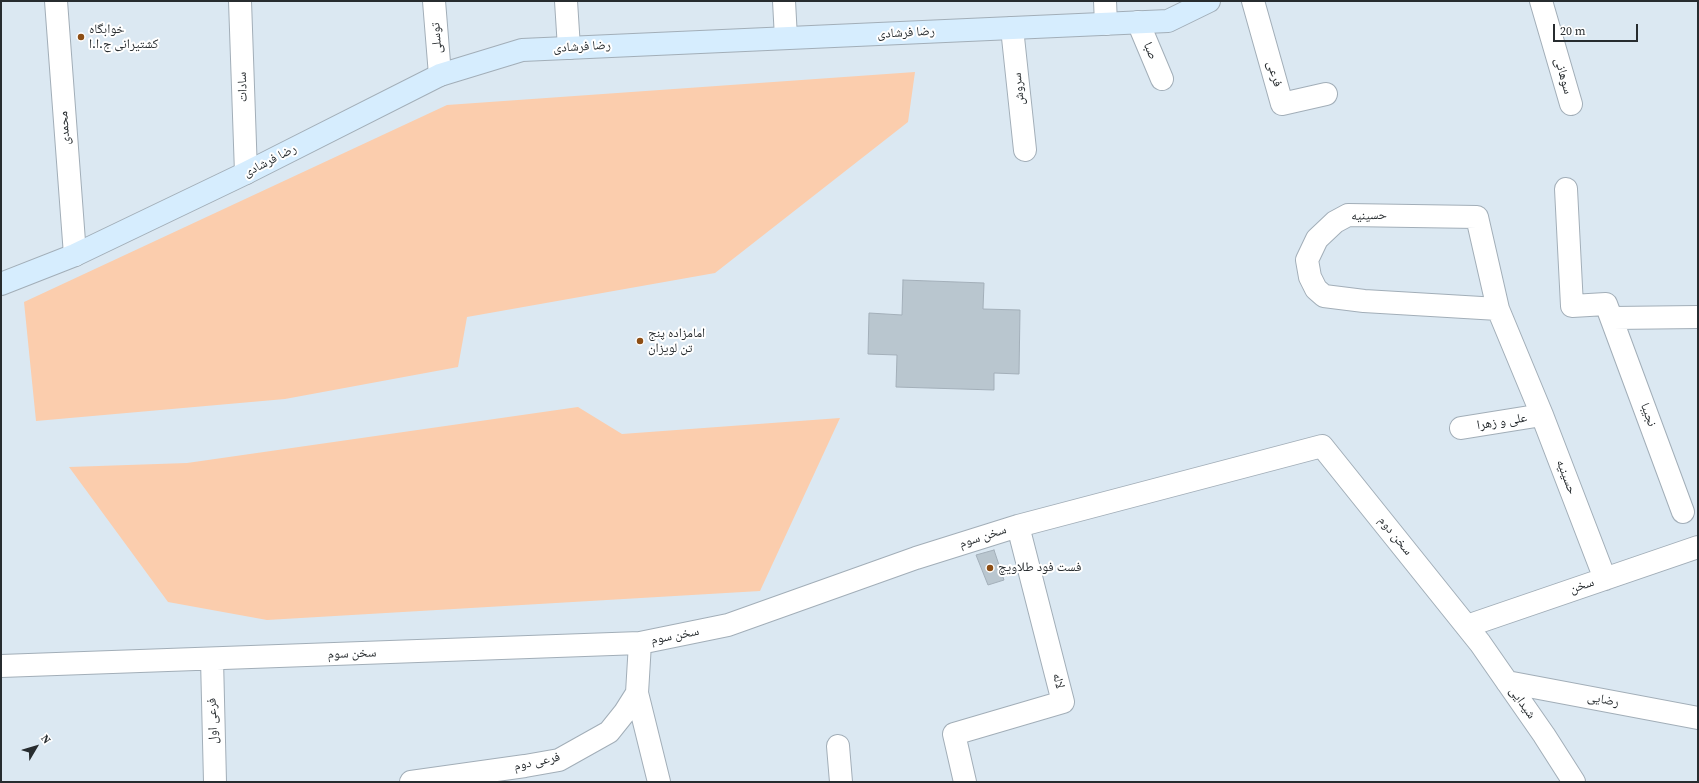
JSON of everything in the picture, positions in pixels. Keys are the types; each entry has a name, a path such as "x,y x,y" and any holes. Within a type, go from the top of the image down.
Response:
{"main road":[{"name":"رضا فرشادی","path":"1,284 75,255 246,173 440,75 522,50 1168,21 1209,1"}],"street":[{"name":"محمدی","path":"56,1 75,255"},
{"name":"سادات","path":"240,1 246,173"},
{"name":"توسلی","path":"434,1 440,75"},
{"path":"566,1 569,48"},
{"path":"784,1 786,38"},
{"path":"1105,1 1106,24"},
{"name":"فرعی","path":"1253,1 1282,104 1326,94"},
{"name":"سوهانی","path":"1541,1 1571,104"},
{"name":"صبا","path":"1138,22 1162,79"},
{"name":"سروش","path":"1012,28 1025,150"},
{"name":"نجیبا","path":"1566,189 1572,306 1606,304 1613,318 1683,512"},
{"name":"حسینیه","path":"1498,309 1364,301 1324,296 1316,289 1310,277 1307,260 1317,239 1335,222 1348,214 1477,217 1498,309 1542,415 1605,579"},
{"path":"1613,318 1698,317"},
{"name":"علی و زهرا","path":"1461,428 1542,415"},
{"name":"سخن سوم","path":"1,666 640,643 728,625 916,558 1018,526 1322,446"},
{"name":"سخن دوم","path":"1322,446 1467,626"},
{"name":"لاله","path":"965,782 954,734 1063,702 1018,526"},
{"name":"سخن","path":"1467,626 1698,547"},
{"name":"شیدایی","path":"1467,626 1544,735 1574,782"},
{"name":"فرعی دوم","path":"640,643 637,693 658,782"},
{"name":"فرعی اول","path":"212,659 215,782"},
{"name":"رضایی","path":"1507,682 1698,718"},
{"name":"فرعی دوم","path":"411,782 559,760 609,732 625,712 637,693"},
{"path":"838,746 841,782"}],"shaded area":[{"path":"915,72 908,122 715,273 467,317 458,367 285,399 36,421 24,302 447,105"},
{"path":"578,407 622,434 840,418 760,591 267,620 168,602 69,467 187,463"}],"building":[{"path":"903,280 984,283 983,309 1020,310 1019,374 994,373 994,390 896,387 897,355 868,354 869,313 902,315"},
{"name":"فست فود طلاویچ","path":"994,550 1004,580 988,585 976,555"}],"place":[{"name":"خوابگاه کشتیرانی ج.ا.ا","path":"81,37"},
{"name":"امامزاده پنج تن لویزان","path":"640,341"},
{"name":"فست فود طلاویچ","path":"990,568"}]}
